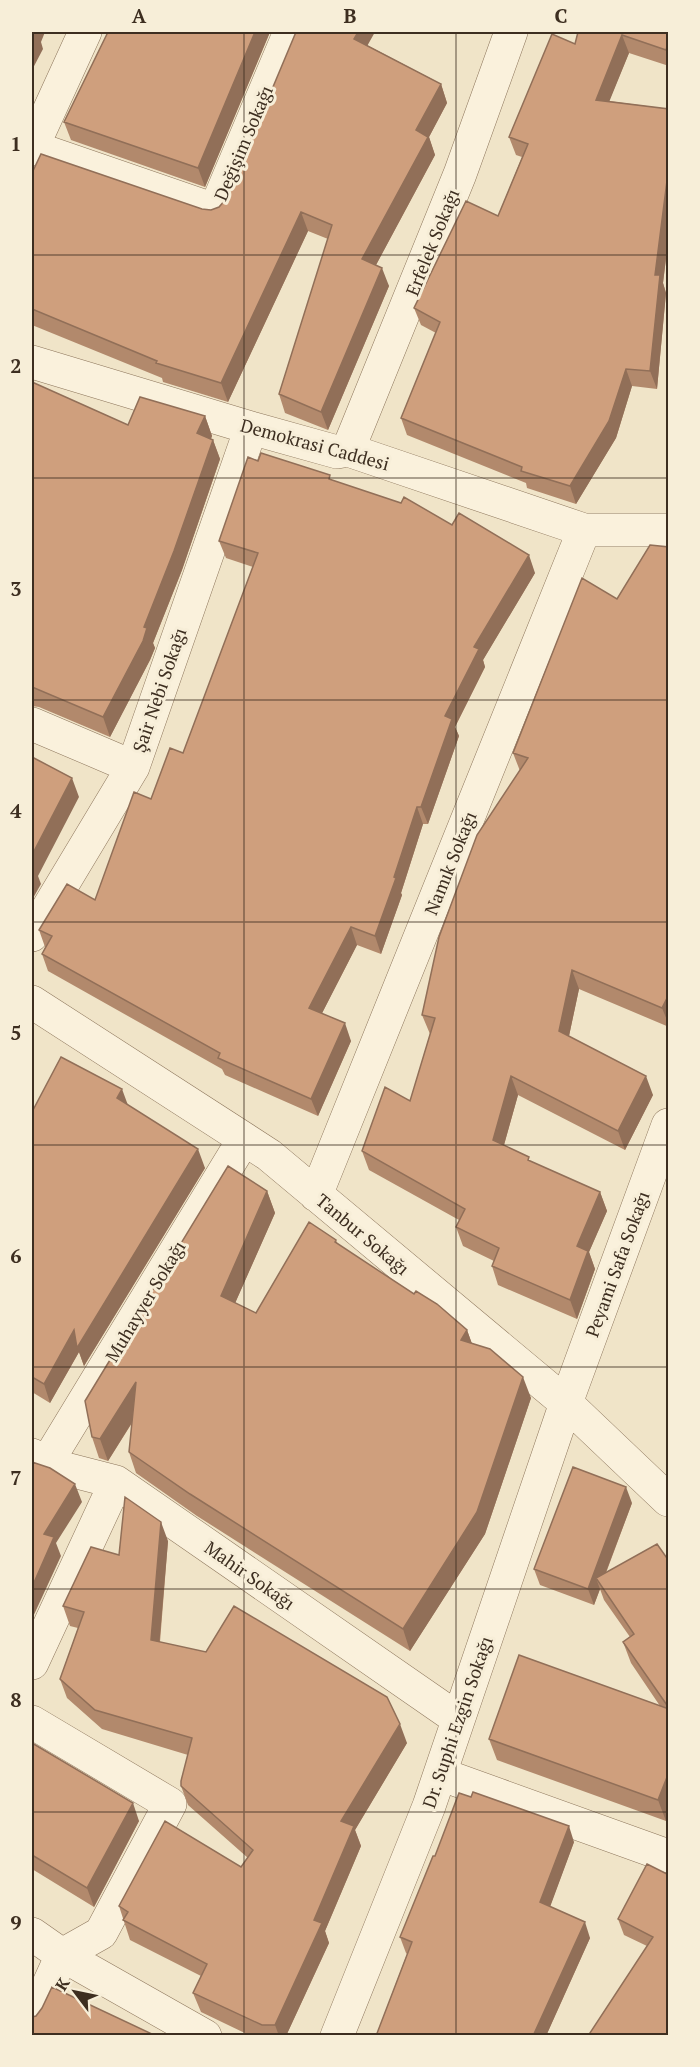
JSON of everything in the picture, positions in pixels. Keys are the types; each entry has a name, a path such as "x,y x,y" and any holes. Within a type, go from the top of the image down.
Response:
{"street":[{"path":"32,148 85,32"},
{"name":"Değişim Sokağı","path":"32,148 215,210 290,32"},
{"name":"Erfelek Sokağı","path":"348,450 459,174 511,32"},
{"name":"Demokrasi Caddesi","path":"32,362 250,428 338,452 348,450 584,530 669,530"},
{"name":"Şair Nebi Sokağı","path":"32,935 133,766 250,428"},
{"name":"Namık Sokağı","path":"316,1195 584,530"},
{"path":"32,724 133,766"},
{"name":"Tanbur Sokağı","path":"32,1002 269,1155 566,1404 669,1500"},
{"name":"Peyami Safa Sokağı","path":"566,1404 654,1204 669,1125"},
{"name":"Muhayyer Sokağı","path":"39,1459 244,1139"},
{"name":"Dr. Suphi Ezgin Sokağı","path":"337,2036 440,1774 566,1404"},
{"name":"Mahir Sokağı","path":"39,1459 116,1482 458,1719"},
{"path":"32,1663 116,1482"},
{"path":"32,1722 170,1804 101,1933 62,1955 32,2021"},
{"path":"440,1774 669,1856"},
{"path":"32,1934 62,1955 205,2036"}],"building":[{"path":"108,32 255,32 198,168 64,122"},
{"path":"296,32 358,32 354,39 441,84 416,130 428,137 362,259 382,268 321,412 279,394 332,225 301,212 221,383 156,363 157,361 32,309 32,173 41,154 202,209 211,210 219,207 226,199"},
{"path":"578,32 669,32 666,50 622,35 596,100 669,109 669,165 655,275 660,275 650,371 626,369 609,421 570,486 521,471 522,467 401,418 440,322 414,308 466,201 498,216 528,144 509,137 552,34 575,44"},
{"path":"32,382 128,425 140,397 205,416 197,433 213,440 174,551 144,627 147,628 143,641 103,717 32,687"},
{"path":"261,453 330,475 329,479 401,503 404,497 452,525 459,513 529,555 474,647 479,649 445,716 452,719 421,807 417,807 394,877 396,878 375,936 351,927 309,1008 345,1023 311,1099 218,1058 220,1053 42,954 52,936 39,930 67,884 95,900 134,792 151,799 170,748 183,753 258,553 219,541 248,457 258,461"},
{"path":"650,545 669,547 669,994 662,1008 572,970 559,1031 646,1076 618,1131 511,1076 493,1140 529,1157 528,1160 600,1192 577,1246 588,1251 570,1300 492,1266 499,1248 456,1227 465,1209 362,1151 385,1087 410,1101 435,1018 422,1015 439,937 477,835 528,758 513,753 582,578 617,599"},
{"path":"32,757 72,778 32,855"},
{"path":"61,1057 122,1089 117,1098 198,1149 77,1348 74,1330 44,1384 32,1377 32,1112"},
{"path":"228,1166 267,1191 221,1296 256,1313 309,1222 414,1294 416,1291 437,1304 467,1330 461,1340 490,1349 523,1377 477,1512 403,1629 190,1494 129,1452 136,1382 100,1439 92,1437 85,1401"},
{"path":"32,1462 50,1468 75,1484 44,1534 54,1537 32,1587"},
{"path":"573,1467 626,1487 588,1589 534,1569"},
{"path":"125,1497 161,1522 151,1640 206,1652 234,1606 387,1697 400,1724 341,1821 354,1826 314,1920 322,1923 275,2025 262,2025 193,1993 207,1964 123,1920 128,1912 119,1906 165,1821 241,1867 253,1850 181,1786 192,1738 95,1710 60,1679 84,1612 63,1606 91,1547 119,1555"},
{"path":"657,1544 669,1561 669,1708 623,1642 634,1634 596,1578"},
{"path":"519,1655 669,1709 669,1772 658,1800 489,1739"},
{"path":"32,1743 133,1803 87,1888 32,1855"},
{"path":"473,1792 569,1826 540,1902 585,1922 533,2036 376,2036 412,1942 400,1937 459,1793 471,1797"},
{"path":"647,1864 669,1875 669,2036 588,2036 653,1937 618,1919"},
{"path":"52,1987 154,2035 32,2036 32,2017 36,2016 42,2008"}]}
